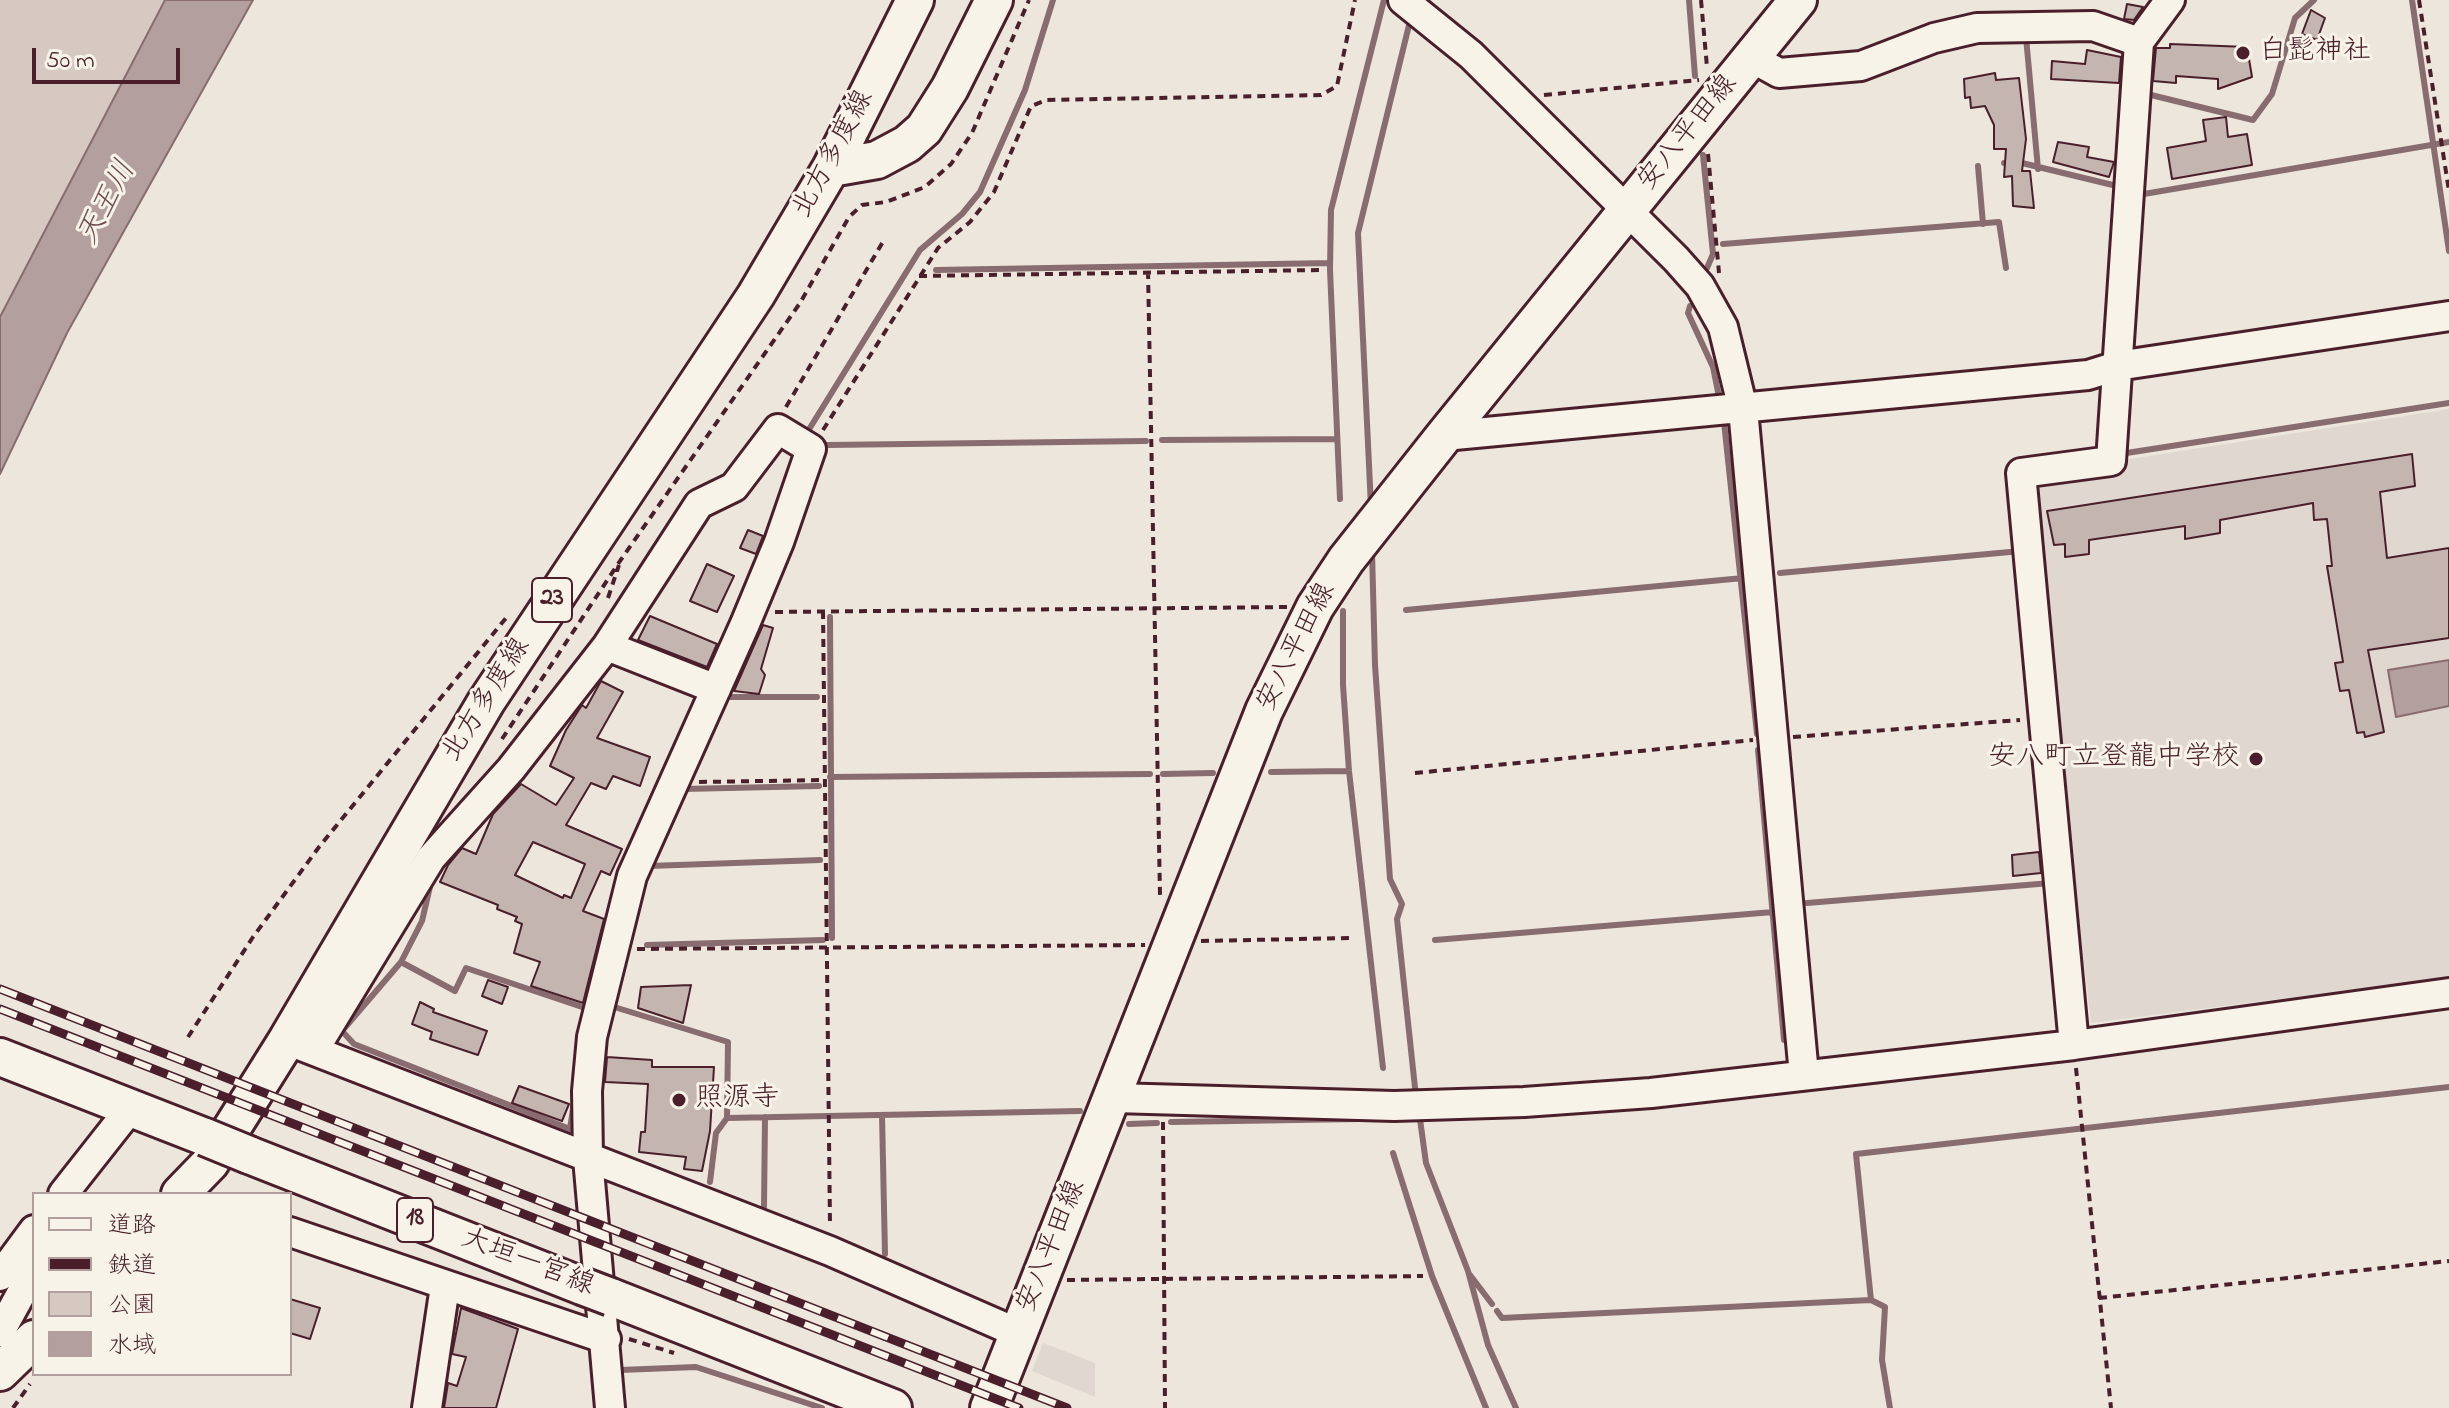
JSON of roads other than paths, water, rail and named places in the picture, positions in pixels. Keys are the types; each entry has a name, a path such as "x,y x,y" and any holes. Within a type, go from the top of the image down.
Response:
{"main road":[{"name":"北方多度線","path":"182,1192 210,1163 300,1045 486,702 756,295 831,168 915,0"},
{"path":"831,168 877,160 907,144 924,129 950,88 994,0"},
{"name":"安八平田線","path":"989,1408 1114,1098 1167,938 1264,711 1315,607 1346,560 1627,211 1707,96 1752,58 1798,0"},
{"name":"18","path":"0,1057 123,1106"},
{"name":"大垣一宮線","path":"123,1106 596,1291 829,1395 893,1408"},
{"path":"0,1372 32,1341"}],"street":[{"path":"1403,0 1514,97 1627,211 1700,286 1723,327 1743,409 1804,1075"},
{"path":"2074,1045 2021,473 2111,461 2139,42 2170,0"},
{"path":"1752,58 1779,73 1861,66 1934,38 1977,28 2093,26 2139,42"},
{"path":"1444,436 2088,375 2117,366 2449,316"},
{"path":"610,1408 588,1158 587,1091 592,1037 611,950 632,876 779,542 811,449 778,429 734,487 699,504 607,646 511,769 431,858 300,1045 588,1158 830,1251 1018,1333"},
{"path":"607,646 716,689"},
{"path":"1114,1098 1394,1106 1651,1093 2074,1045 2449,993"},
{"path":"76,1182 123,1106"},
{"path":"0,1245 32,1218"},
{"path":"0,1276 32,1233"},
{"path":"292,1233 606,1339"},
{"path":"0,1332 32,1274"},
{"path":"427,1408 445,1286"}],"water":[{"name":"天王川","path":"165,0 253,0 67,333 0,474 0,317"},
{"path":"2449,660 2449,706 2396,717 2388,670"}],"waterway":[{"path":"808,431 920,250 962,214 980,192 1025,90 1053,0"},
{"path":"1340,499 1330,270 1331,210 1384,0"},
{"path":"1689,0 1695,76"},
{"path":"2147,94 2253,120 2272,94 2295,18 2314,0"},
{"path":"2412,0 2449,251"},
{"path":"1371,507 1358,233 1411,17"},
{"path":"2026,37 2038,169"},
{"path":"2138,195 2449,142"},
{"path":"1703,155 1713,254 1707,268"},
{"path":"2004,163 2022,163 2121,187"},
{"path":"1978,166 1983,224"},
{"path":"1723,244 1999,222 2006,268"},
{"path":"936,270 1330,263"},
{"path":"1690,306 1688,313 1713,367 1720,402"},
{"path":"2120,454 2449,403"},
{"path":"1724,422 1757,734"},
{"path":"1162,440 1337,439"},
{"path":"827,445 1146,441"},
{"path":"1372,551 1375,665 1390,879 1402,904 1397,919 1416,1097"},
{"path":"1780,573 2021,551"},
{"path":"1406,610 1743,578"},
{"path":"1343,611 1343,685 1349,771 1383,1068"},
{"path":"830,617 832,938"},
{"path":"722,697 817,697"},
{"path":"1758,750 1784,1040"},
{"path":"1271,772 1349,771"},
{"path":"1163,774 1213,773"},
{"path":"830,777 1150,774"},
{"path":"683,789 819,786"},
{"path":"649,866 820,860"},
{"path":"401,962 422,921 432,878"},
{"path":"1807,903 2051,883"},
{"path":"1435,940 1773,912"},
{"path":"647,945 823,940"},
{"path":"574,1102 570,1129 354,1044 342,1031 401,962 455,991 466,968 588,1009"},
{"path":"611,1006 728,1042 727,1118 1080,1111"},
{"path":"1871,1300 1856,1154 2449,1087"},
{"path":"1419,1112 1426,1163 1468,1271 1488,1345 1516,1408"},
{"path":"882,1115 885,1254"},
{"path":"764,1207 765,1117"},
{"path":"710,1182 716,1133 727,1118"},
{"path":"1171,1122 1359,1119"},
{"path":"1129,1124 1157,1123"},
{"path":"1393,1153 1432,1276 1486,1408"},
{"path":"1470,1275 1492,1304"},
{"path":"1497,1311 1502,1318 1871,1300 1885,1307 1882,1360 1890,1408"},
{"path":"620,1370 696,1367 822,1408"}],"railway":[{"path":"0,989 1067,1408"},
{"path":"0,1009 1019,1408"}],"place":[{"name":"白髭神社","path":"2243,53"},
{"name":"安八町立登龍中学校","path":"2256,759"},
{"name":"照源寺","path":"679,1100"}]}
